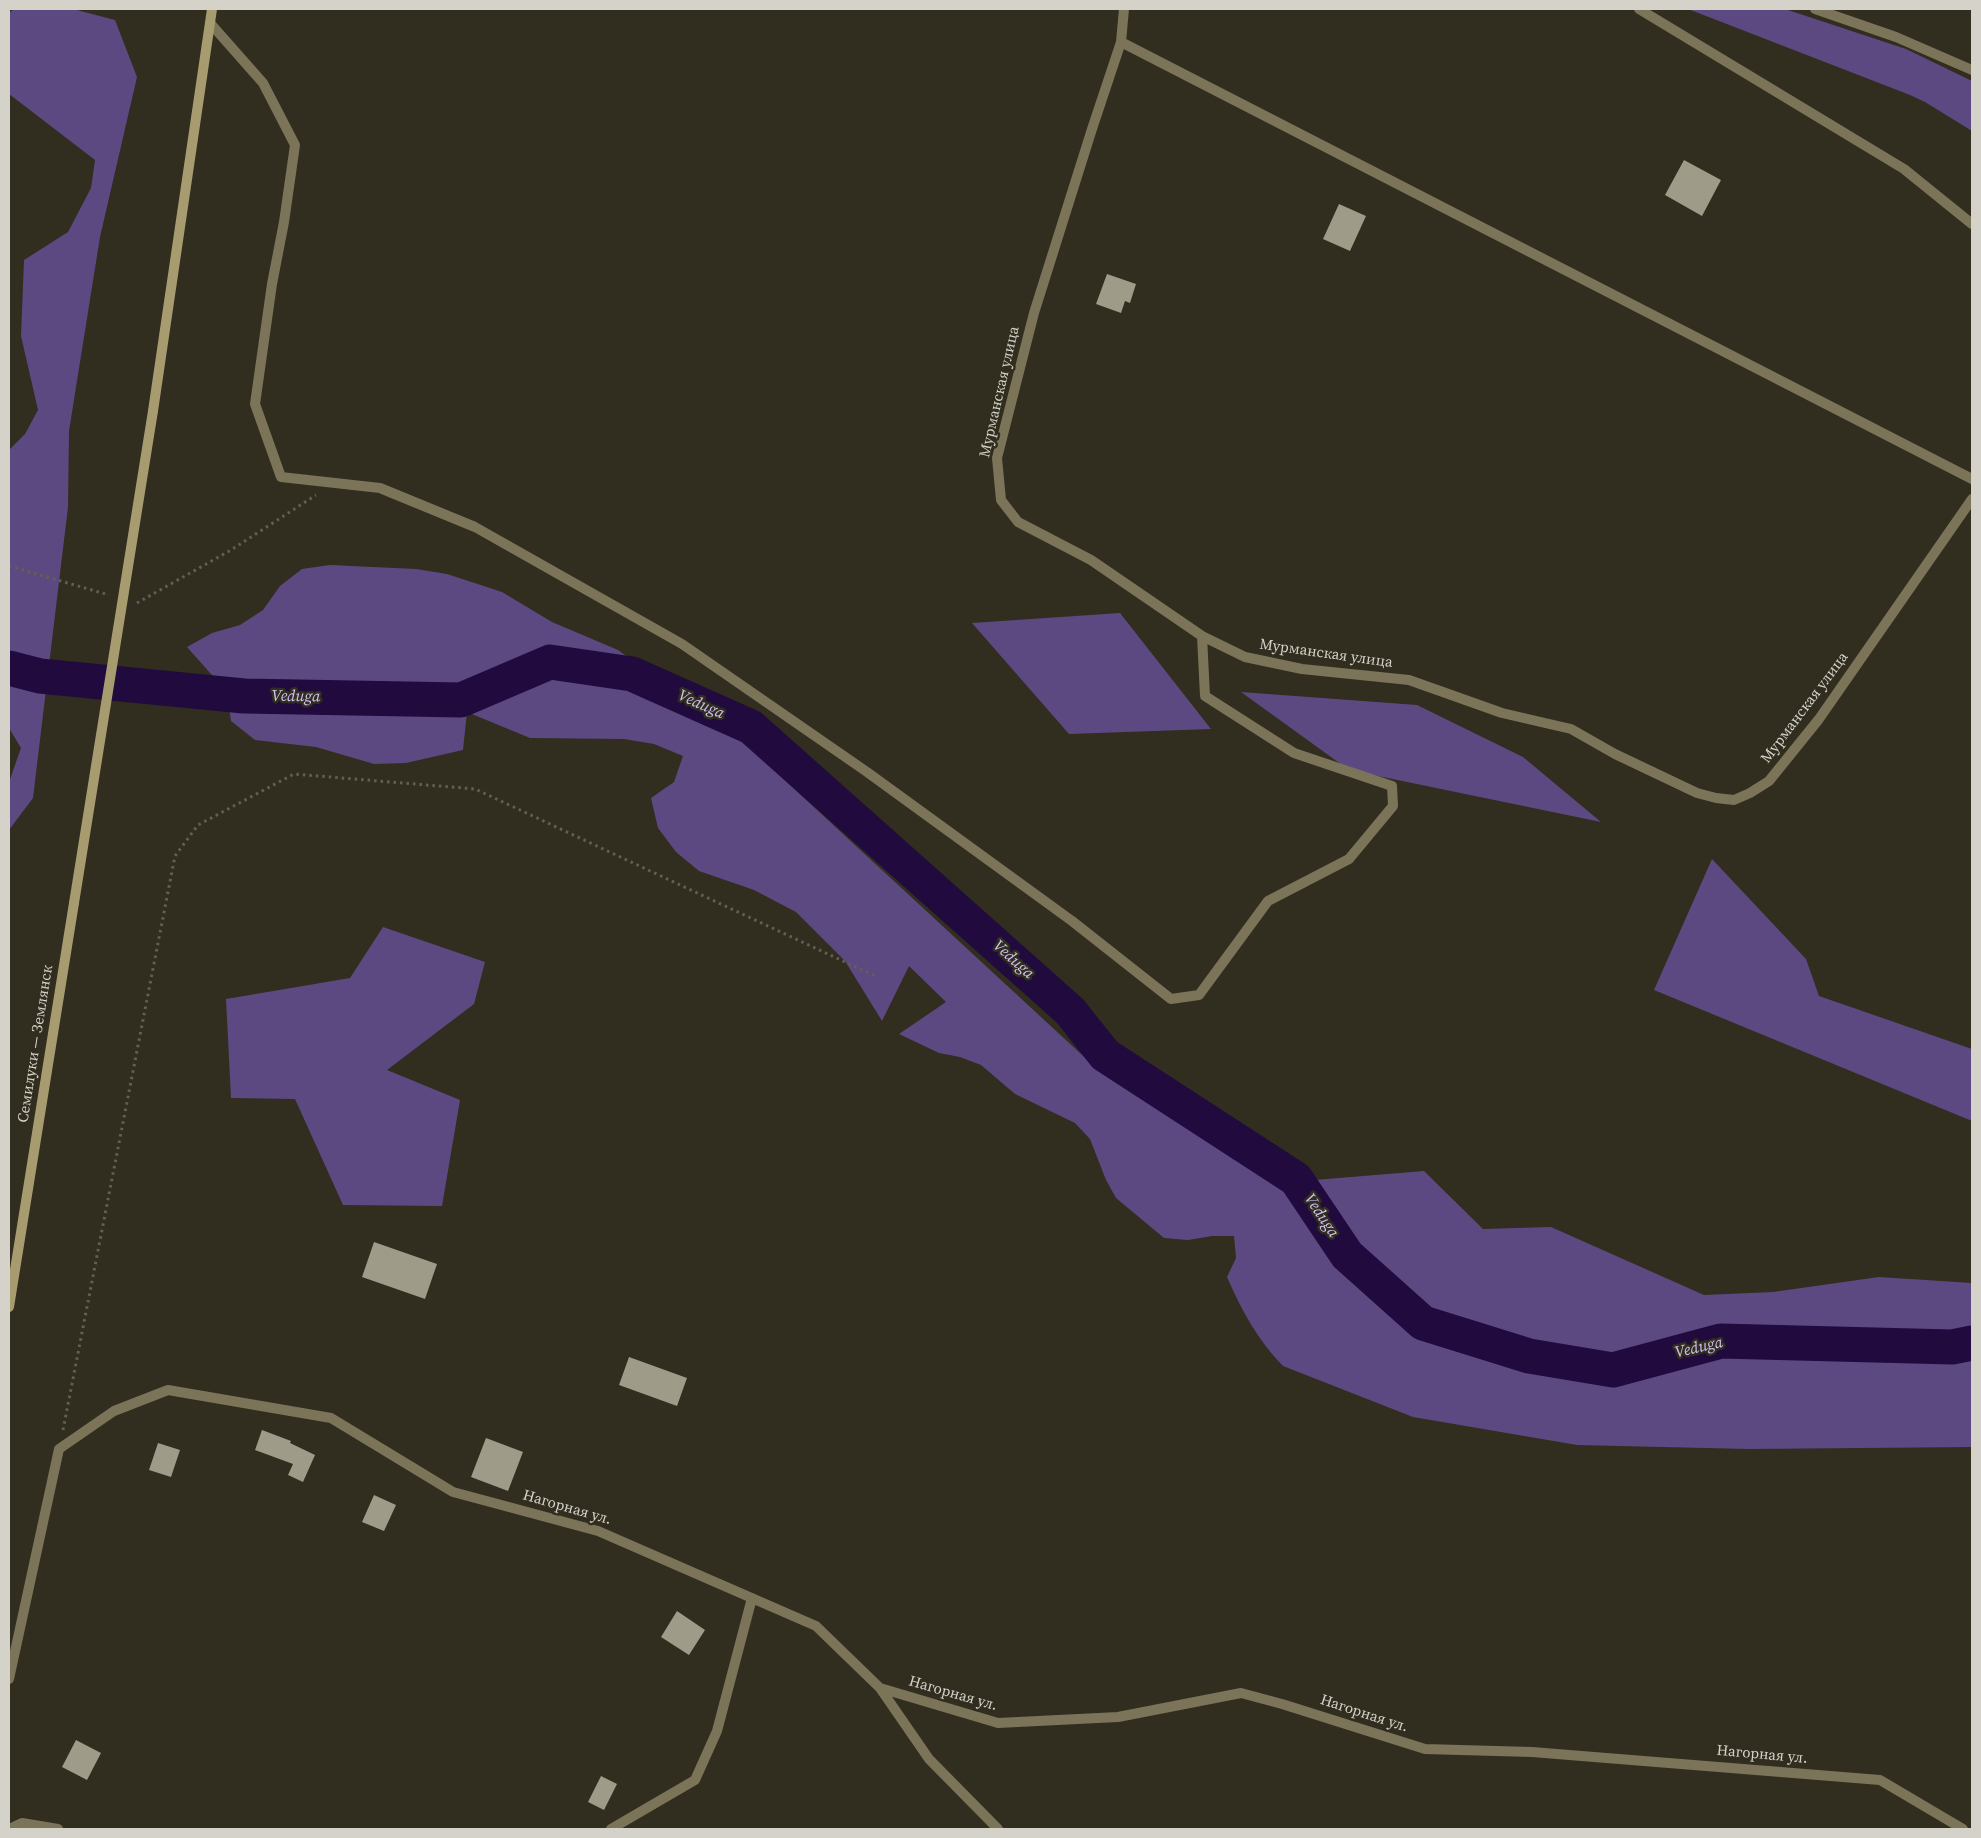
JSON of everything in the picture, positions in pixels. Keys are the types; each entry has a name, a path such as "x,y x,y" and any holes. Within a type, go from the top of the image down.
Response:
{"main road":[{"name":"Семилуки — Землянск","path":"9,1307 153,412 212,9"}],"street":[{"name":"Мурманская улица","path":"1124,9 1121,42 1034,313 997,458 1001,500 1018,522 1090,560 1202,636 1245,657 1302,669 1409,680 1502,713 1571,728 1615,754 1697,793 1734,800 1750,794 1769,781 1819,719 1972,499"},
{"path":"1639,9 1904,169 1972,224"},
{"path":"1815,9 1896,37 1972,70"},
{"path":"210,23 263,83 295,145 254,404 281,477 380,488 475,527 682,644 867,772 1072,921 1171,999 1200,995 1268,901 1349,859 1394,806 1392,786 1294,753 1205,696 1202,636"},
{"path":"1121,42 1972,480"},
{"name":"Нагорная ул.","path":"59,1449 114,1411 168,1390 331,1418 453,1492 598,1531 816,1626 880,1688 998,1723 1118,1717 1241,1693 1425,1749 1532,1752 1880,1780 1963,1829"},
{"path":"9,1679 59,1449"},
{"path":"611,1829 695,1780 717,1732 752,1598"},
{"path":"880,1688 929,1759 998,1829"},
{"path":"9,1829 22,1823 58,1829"}],"path":[{"path":"128,600 137,603 231,550 333,484"},
{"path":"9,566 110,595"},
{"path":"59,1449 175,856 198,825 294,774 474,789 877,977"}],"shaded area":[{"path":"14,9 73,9 115,20 137,77 100,237 69,431 68,507 33,798 9,830 9,782 21,748 9,728 9,450 25,434 38,410 21,336 24,260 68,232 91,188 95,160 9,94 9,13"},
{"path":"1688,9 1785,9 1906,49 1972,81 1972,131 1910,95"},
{"path":"330,565 416,569 447,574 502,592 552,622 618,650 737,736 1094,1066 1278,1183 1424,1171 1483,1229 1551,1227 1704,1295 1773,1292 1879,1277 1972,1283 1972,1447 1749,1449 1577,1445 1413,1417 1283,1366 1251,1324 1227,1277 1236,1258 1234,1236 1212,1236 1188,1240 1164,1238 1116,1198 1106,1180 1090,1139 1075,1123 1015,1094 981,1065 960,1057 939,1053 899,1034 946,1002 909,966 882,1021 845,961 796,912 754,890 699,871 676,852 658,828 651,798 674,782 683,756 654,744 624,739 530,738 467,712 463,750 406,763 374,764 316,747 255,740 231,721 227,692 187,647 212,633 240,625 263,610 280,586 302,569"},
{"path":"1120,613 1211,729 1069,734 972,623"},
{"path":"1241,692 1417,705 1523,757 1601,822 1349,770"},
{"path":"1712,859 1806,959 1819,996 1972,1049 1972,1121 1654,990"},
{"path":"383,927 485,962 474,1004 387,1070 460,1100 442,1206 343,1205 295,1099 231,1098 226,999 350,978"}],"building":[{"path":"1684,160 1721,180 1702,216 1665,195"},
{"path":"1339,204 1366,216 1350,251 1323,239"},
{"path":"1107,274 1136,284 1130,303 1125,301 1121,313 1096,304"},
{"path":"374,1242 437,1264 425,1299 362,1277"},
{"path":"629,1357 687,1378 677,1406 619,1385"},
{"path":"262,1430 291,1441 290,1443 315,1455 303,1482 288,1475 293,1464 255,1450"},
{"path":"486,1438 523,1452 508,1491 471,1477"},
{"path":"158,1443 180,1450 171,1477 149,1470"},
{"path":"374,1495 396,1505 384,1531 362,1522"},
{"path":"677,1611 705,1630 689,1655 661,1637"},
{"path":"76,1740 101,1753 87,1780 62,1767"},
{"path":"601,1776 617,1784 604,1810 588,1802"}],"waterway":[{"name":"Veduga","path":"9,668 40,676 244,696 461,700 550,662 632,674 751,727 1070,1011 1105,1055 1296,1179 1347,1255 1423,1323 1529,1356 1613,1370 1721,1341 1952,1347 1972,1343"}]}
